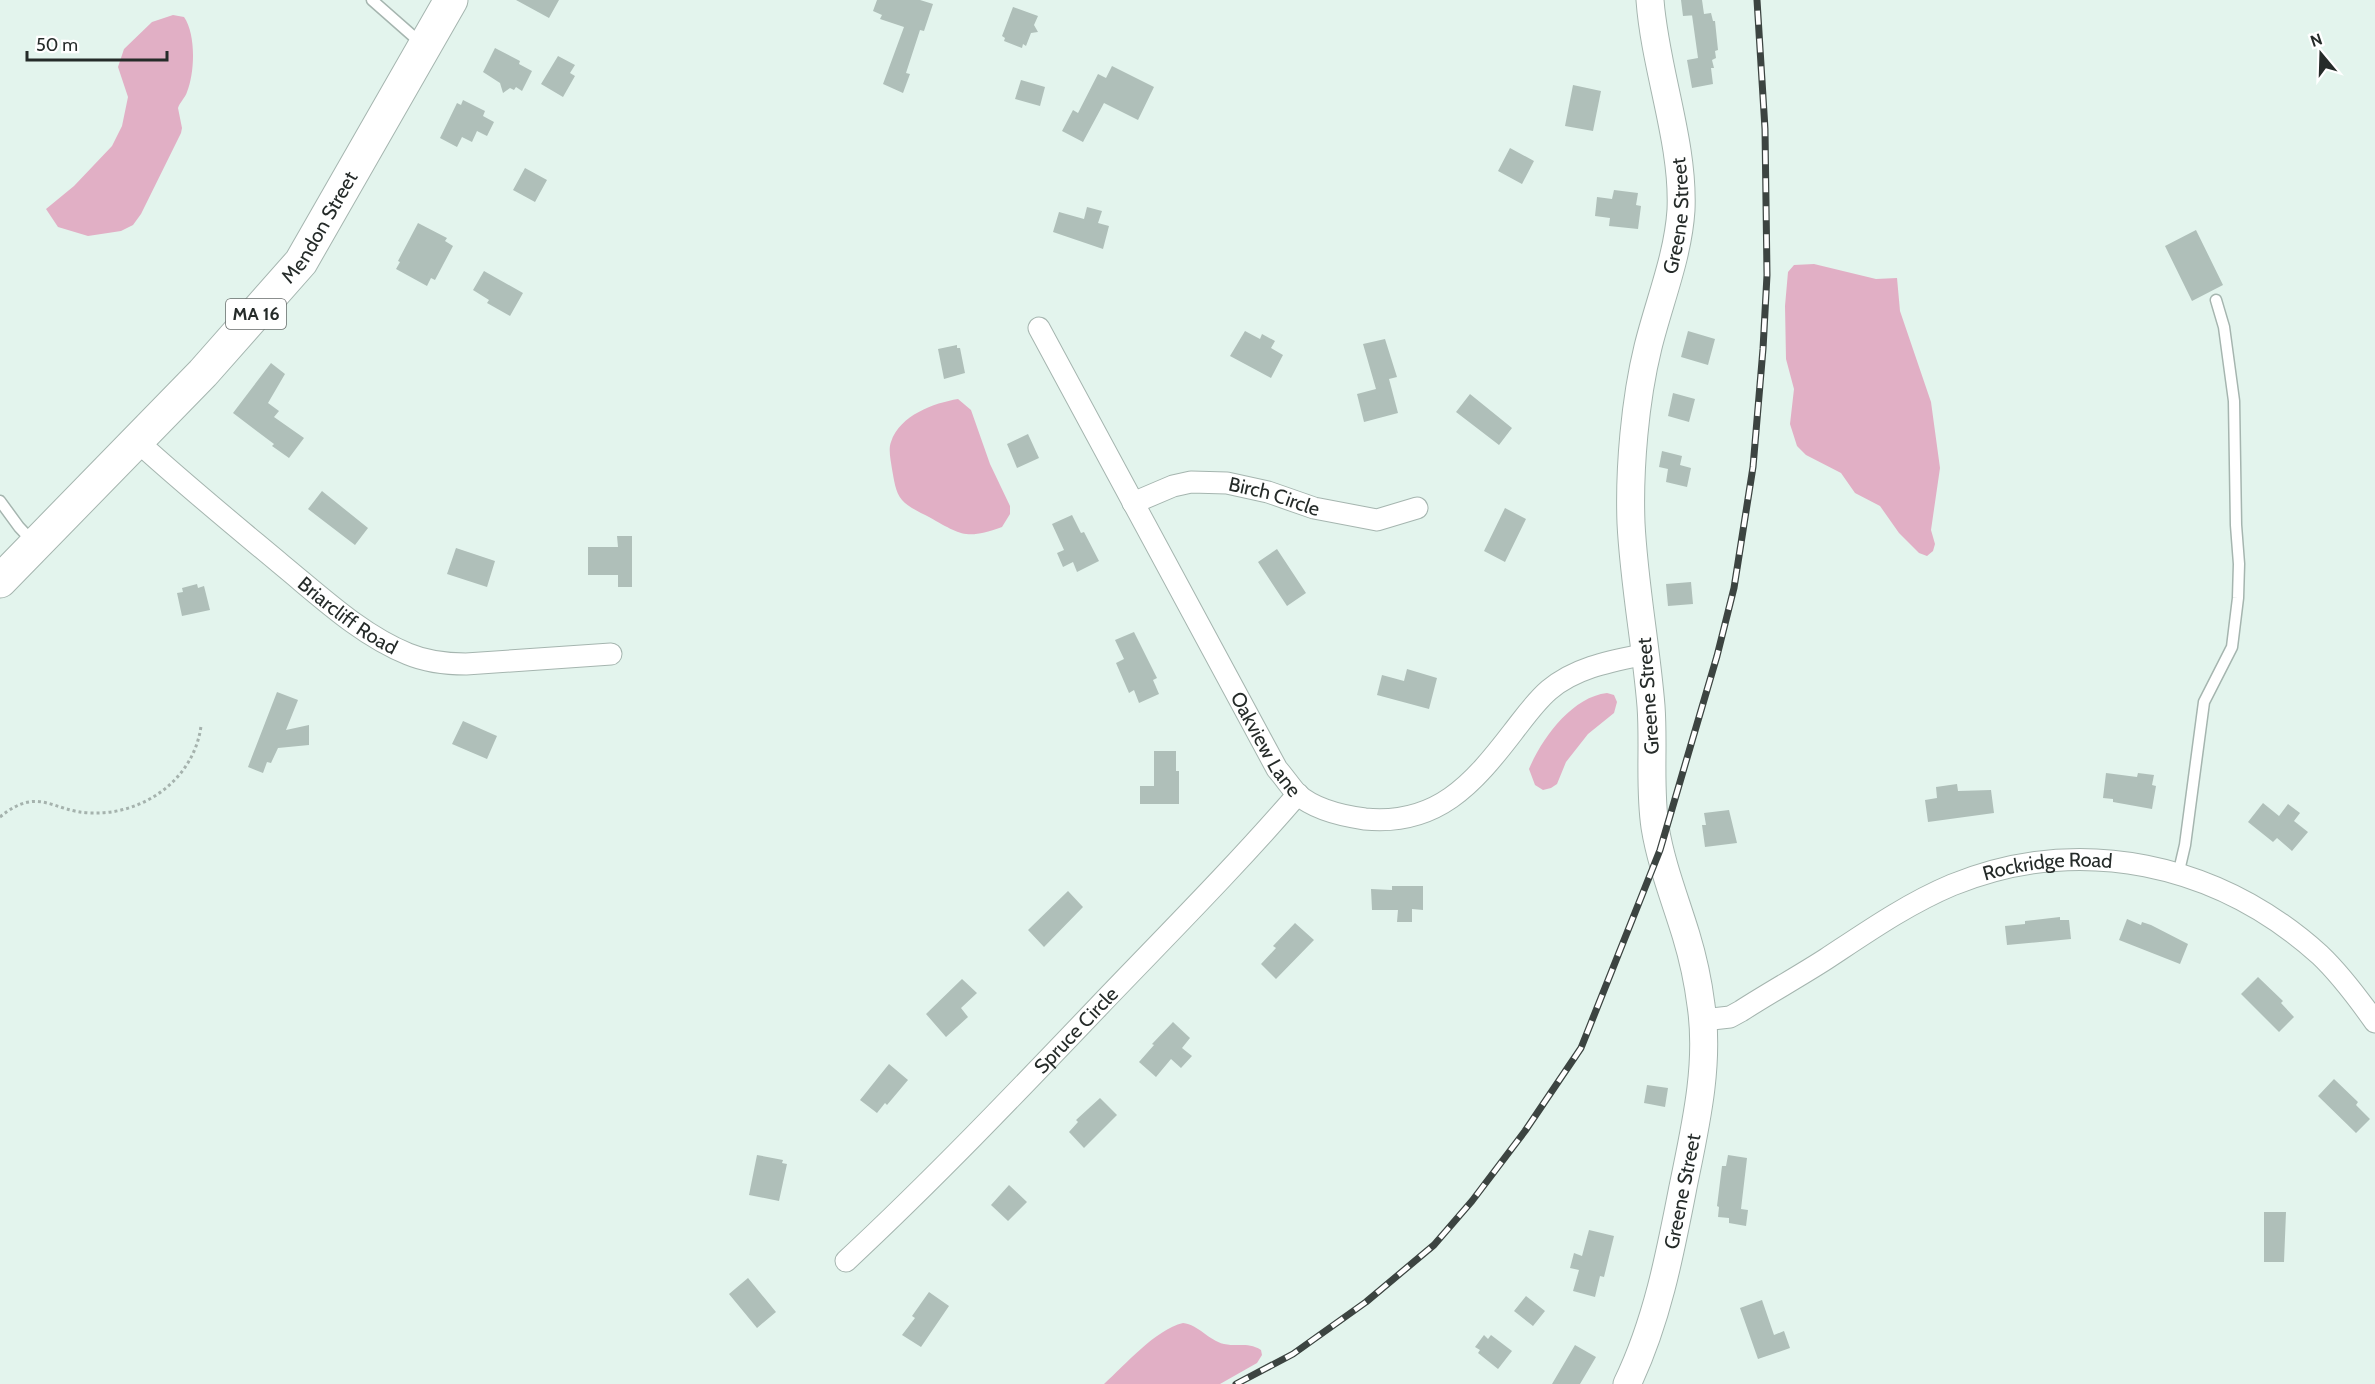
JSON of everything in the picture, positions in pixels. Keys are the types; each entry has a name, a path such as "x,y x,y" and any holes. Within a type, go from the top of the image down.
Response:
{"main road":[{"name":"Mendon Street","path":"0,581 203,373 301,262 451,0"}],"street":[{"name":"Greene Street","path":"1627,1384 1648,1334 1674,1231 1700,1095 1703,1020 1688,939 1669,887 1656,830 1653,736 1631,527 1633,463 1644,364 1675,251 1681,198 1676,147 1659,68 1650,0"},
{"name":"Oakview Lane","path":"1039,327 1277,769 1298,795 1324,809 1353,817 1384,821 1414,817 1438,807 1483,770 1549,690 1570,676 1589,668 1646,654"},
{"name":"Briarcliff Road","path":"137,441 173,474 316,592 374,635 410,655 446,664 466,664 611,654"},
{"name":"Birch Circle","path":"1133,503 1173,486 1191,482 1227,483 1268,492 1314,508 1377,520 1417,508"},
{"name":"Spruce Circle","path":"846,1261 905,1206 981,1129 1224,876 1298,795"},
{"name":"Rockridge Road","path":"1703,1020 1730,1017 1924,898 1952,885 2002,868 2059,860 2091,860 2120,862 2178,875 2234,895 2296,935 2343,980 2375,1022"}],"lane":[{"path":"372,0 425,46"},
{"path":"2178,875 2185,845 2204,702 2232,647 2238,598 2234,401 2224,327 2216,300"},
{"path":"0,501 19,527 37,545"}],"path":[{"path":"0,817 20,803 39,800 90,813 121,810 135,805 168,787 181,775 196,748 201,726"}],"shaded area":[{"path":"173,15 184,17 191,33 192,74 187,92 178,108 181,133 141,214 133,225 121,231 88,236 58,227 46,209 74,186 112,146 122,126 128,97 118,67 124,49 152,22"},
{"path":"1814,264 1876,279 1897,278 1900,311 1931,402 1940,468 1931,530 1935,544 1933,551 1927,556 1919,553 1899,533 1880,506 1855,493 1841,473 1806,455 1797,446 1790,424 1794,389 1786,359 1785,306 1788,272 1794,265"},
{"path":"958,399 971,410 990,464 1010,506 1010,514 1002,527 990,531 972,534 957,532 908,505 902,500 895,485 890,445 895,433 902,424 919,412"},
{"path":"1607,693 1614,695 1617,702 1614,713 1588,734 1566,762 1557,784 1543,790 1535,785 1529,769 1550,732 1582,702"},
{"path":"1183,1323 1189,1324 1224,1344 1247,1345 1261,1350 1262,1355 1257,1363 1220,1384 1104,1384 1152,1340"}],"building":[{"path":"516,0 559,0 549,18"},
{"path":"877,0 920,0 933,4 924,31 920,30 906,73 910,74 903,93 883,84 904,27 880,19 882,15 873,11"},
{"path":"1681,0 1702,0 1704,14 1711,13 1715,21 1718,50 1715,51 1716,58 1712,60 1713,84 1692,88 1687,60 1698,58 1692,15 1683,16"},
{"path":"1013,7 1038,16 1034,25 1038,32 1031,33 1026,46 1023,44 1022,48 1004,41 1005,38 1002,36"},
{"path":"495,48 520,61 519,64 532,71 522,91 516,87 514,90 510,88 503,93 500,83 483,72"},
{"path":"558,56 575,65 570,73 575,76 563,97 541,84"},
{"path":"1112,66 1154,87 1138,120 1104,103 1083,142 1062,131 1073,110 1078,113 1098,74 1106,78"},
{"path":"1021,80 1045,87 1040,106 1015,99"},
{"path":"1573,85 1601,91 1593,131 1565,126"},
{"path":"463,100 485,111 483,116 494,122 487,136 477,131 472,142 462,137 457,147 440,138 457,103 461,105"},
{"path":"1510,148 1534,161 1522,184 1498,171"},
{"path":"525,168 547,180 535,202 513,190"},
{"path":"1614,190 1638,193 1636,205 1641,206 1638,229 1609,226 1610,218 1595,216 1597,197 1612,199"},
{"path":"1087,207 1102,211 1098,223 1109,226 1103,249 1053,232 1059,212 1084,219"},
{"path":"418,223 447,238 445,241 453,246 435,280 431,278 427,286 396,269"},
{"path":"2196,230 2223,285 2192,301 2165,246"},
{"path":"484,271 523,293 510,316 487,303 489,300 473,290"},
{"path":"1245,331 1260,339 1262,334 1275,341 1271,348 1283,355 1271,378 1230,356"},
{"path":"1688,331 1715,339 1708,365 1681,357"},
{"path":"1385,339 1397,377 1389,379 1398,413 1364,422 1357,394 1376,389 1363,344"},
{"path":"957,345 957,348 960,348 965,373 944,379 938,349"},
{"path":"271,363 285,374 268,403 279,411 274,417 304,438 289,458 233,413"},
{"path":"1673,393 1695,399 1689,422 1668,416"},
{"path":"1470,394 1512,428 1499,445 1456,412"},
{"path":"1028,434 1039,458 1017,468 1007,444"},
{"path":"1662,451 1682,456 1680,465 1691,468 1687,487 1666,482 1668,469 1659,467"},
{"path":"322,491 368,528 355,545 308,509"},
{"path":"1505,508 1526,519 1505,562 1484,551"},
{"path":"1072,515 1099,561 1077,572 1073,562 1063,567 1057,553 1064,550 1052,524"},
{"path":"617,536 632,536 632,587 618,587 618,575 588,575 588,547 618,547"},
{"path":"456,548 495,561 487,587 447,574"},
{"path":"1277,549 1306,593 1287,606 1258,562"},
{"path":"1691,582 1693,604 1668,606 1666,584"},
{"path":"197,584 198,588 204,586 210,610 182,616 177,593 183,592 182,588"},
{"path":"1134,632 1157,678 1153,680 1159,694 1139,703 1134,690 1129,693 1116,663 1124,659 1115,640"},
{"path":"1407,669 1437,678 1429,709 1377,695 1382,675 1404,681"},
{"path":"277,692 298,700 286,730 309,725 309,745 278,748 271,763 267,762 263,773 248,767"},
{"path":"463,721 497,736 487,759 452,744"},
{"path":"1154,751 1176,751 1176,771 1179,771 1179,804 1140,804 1140,786 1154,786"},
{"path":"2106,773 2137,777 2138,773 2154,775 2152,785 2156,786 2152,809 2103,798"},
{"path":"1957,784 1958,791 1991,790 1994,813 1928,822 1925,800 1937,798 1936,787"},
{"path":"2263,803 2279,816 2288,804 2300,813 2294,821 2308,832 2292,851 2277,838 2273,842 2248,822"},
{"path":"1729,810 1737,843 1705,847 1702,825 1706,825 1704,813"},
{"path":"1392,886 1423,886 1423,910 1412,909 1412,922 1397,922 1398,910 1372,910 1371,889 1392,890"},
{"path":"1068,891 1083,907 1044,947 1028,930"},
{"path":"2060,917 2060,920 2069,920 2071,939 2007,945 2005,926"},
{"path":"2127,919 2141,925 2142,922 2151,925 2188,944 2180,964 2119,940"},
{"path":"1295,923 1314,940 1276,979 1261,964 1276,948 1273,946"},
{"path":"2258,977 2283,1001 2281,1003 2294,1017 2279,1032 2241,994"},
{"path":"962,979 977,993 961,1008 968,1017 946,1037 926,1014"},
{"path":"1173,1022 1190,1038 1182,1048 1192,1056 1181,1068 1171,1059 1156,1077 1139,1062"},
{"path":"889,1064 908,1080 887,1105 885,1103 877,1113 860,1100"},
{"path":"2334,1079 2358,1102 2356,1105 2370,1119 2356,1133 2318,1096"},
{"path":"1647,1085 1668,1088 1665,1107 1644,1103"},
{"path":"1100,1098 1117,1115 1084,1148 1069,1132 1078,1122 1076,1120"},
{"path":"757,1155 783,1160 782,1163 787,1164 779,1201 749,1195"},
{"path":"1728,1155 1747,1158 1741,1209 1748,1210 1746,1226 1729,1223 1729,1218 1718,1217 1719,1207 1717,1206 1722,1166 1726,1166"},
{"path":"1009,1185 1027,1202 1008,1221 991,1205"},
{"path":"2264,1212 2286,1212 2284,1262 2264,1262"},
{"path":"1589,1230 1614,1236 1604,1277 1600,1276 1595,1297 1573,1291 1579,1270 1570,1268 1574,1253 1582,1256"},
{"path":"748,1278 776,1312 757,1328 729,1294"},
{"path":"929,1292 949,1306 921,1347 902,1335 915,1318 912,1316"},
{"path":"1526,1296 1545,1311 1533,1326 1514,1311"},
{"path":"1762,1300 1774,1335 1784,1331 1790,1348 1758,1359 1740,1308"},
{"path":"1484,1335 1488,1339 1491,1335 1512,1351 1498,1369 1478,1353 1480,1350 1475,1347"},
{"path":"1575,1345 1596,1357 1580,1384 1552,1384"}],"railway":[{"path":"1236,1384 1293,1354 1366,1302 1434,1245 1472,1201 1525,1131 1581,1048 1660,850 1717,656 1734,588 1753,467 1767,275 1765,129 1757,0"}]}
